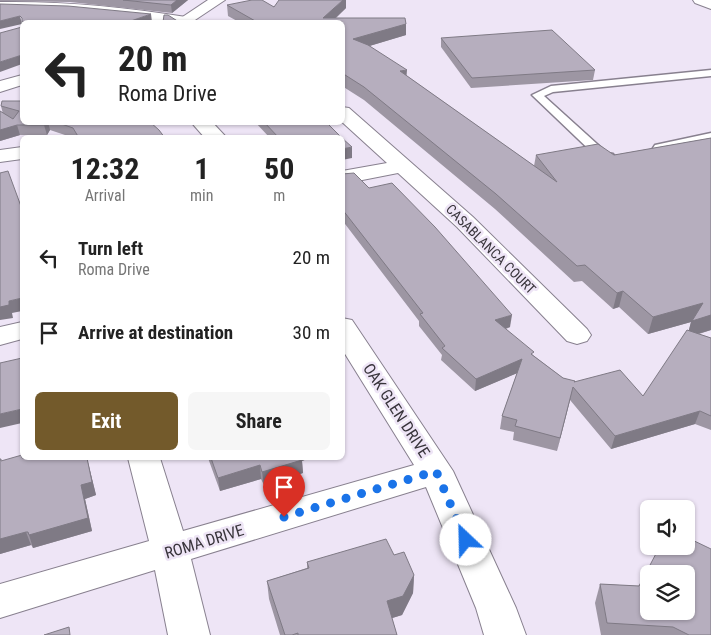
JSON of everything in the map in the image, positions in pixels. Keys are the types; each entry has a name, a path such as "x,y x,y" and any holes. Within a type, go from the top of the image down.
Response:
{"street":[{"path":"60,20 91,8 104,0"},
{"path":"187,20 218,0"},
{"path":"700,0 711,5"},
{"path":"0,6 48,5 91,8 171,20"},
{"path":"0,87 20,81"},
{"name":"CASABLANCA COURT","path":"345,115 465,222 577,334"},
{"path":"203,125 214,135"},
{"path":"0,156 20,153"},
{"path":"345,177 402,166"},
{"path":"0,336 20,331"},
{"name":"OAK GLEN DRIVE","path":"345,331 436,471 496,608 504,635"},
{"path":"145,460 170,551 189,635"},
{"name":"ROMA DRIVE","path":"0,602 436,471"}],"lane":[{"path":"622,156 613,158 603,156 537,96 551,89 711,73"},
{"path":"651,149 711,137"}],"building":[{"path":"123,0 177,0 171,5"},
{"path":"262,0 274,7 279,0 343,0 323,18 405,18 406,24 353,39 368,45 407,70 400,71 557,182 536,155 598,144 614,155 711,138 711,315 692,321 703,303 653,317 623,291 617,293 585,265 577,266 496,194 364,87 345,75 345,20 253,20 227,5"},
{"path":"0,4 68,6 151,14 134,20 22,20 20,16 0,21"},
{"path":"164,15 168,15 176,20 163,20"},
{"path":"20,28 20,56 0,62 0,33"},
{"path":"552,30 595,70 472,78 441,38"},
{"path":"2,101 20,101 20,125 0,130 0,111 13,119 19,111 1,106"},
{"path":"64,125 153,125 163,135 77,135 73,128"},
{"path":"267,125 329,125 339,135 276,135"},
{"path":"345,141 352,147 345,148"},
{"path":"8,171 20,204 20,298 9,301 9,305 0,307 0,173"},
{"path":"354,173 369,188 392,183 435,227 512,315 495,320 534,352 531,354 563,378 574,382 620,370 643,396 687,330 711,338 711,416 700,411 615,436 573,387 560,438 515,426 517,420 502,416 522,359 476,379 442,348 445,346 420,314 423,313 345,213 345,174"},
{"path":"20,358 20,409 0,414 0,363"},
{"path":"20,456 20,460 87,460 92,482 81,485 88,518 29,535 26,532 0,539 0,459 1,461"},
{"path":"212,460 302,460 262,472 260,465 218,478"},
{"path":"386,539 394,555 404,552 414,575 403,596 387,601 397,635 298,635 298,633 285,635 267,581 309,568 307,562"},
{"path":"695,541 711,549 711,635 689,635 673,627 607,623 600,584 639,586 640,584 640,620 695,620 695,565 650,565 655,555 695,555"},
{"path":"69,627 70,635 44,635"}],"route":[{"path":"284,517 436,471 466,540"}]}
